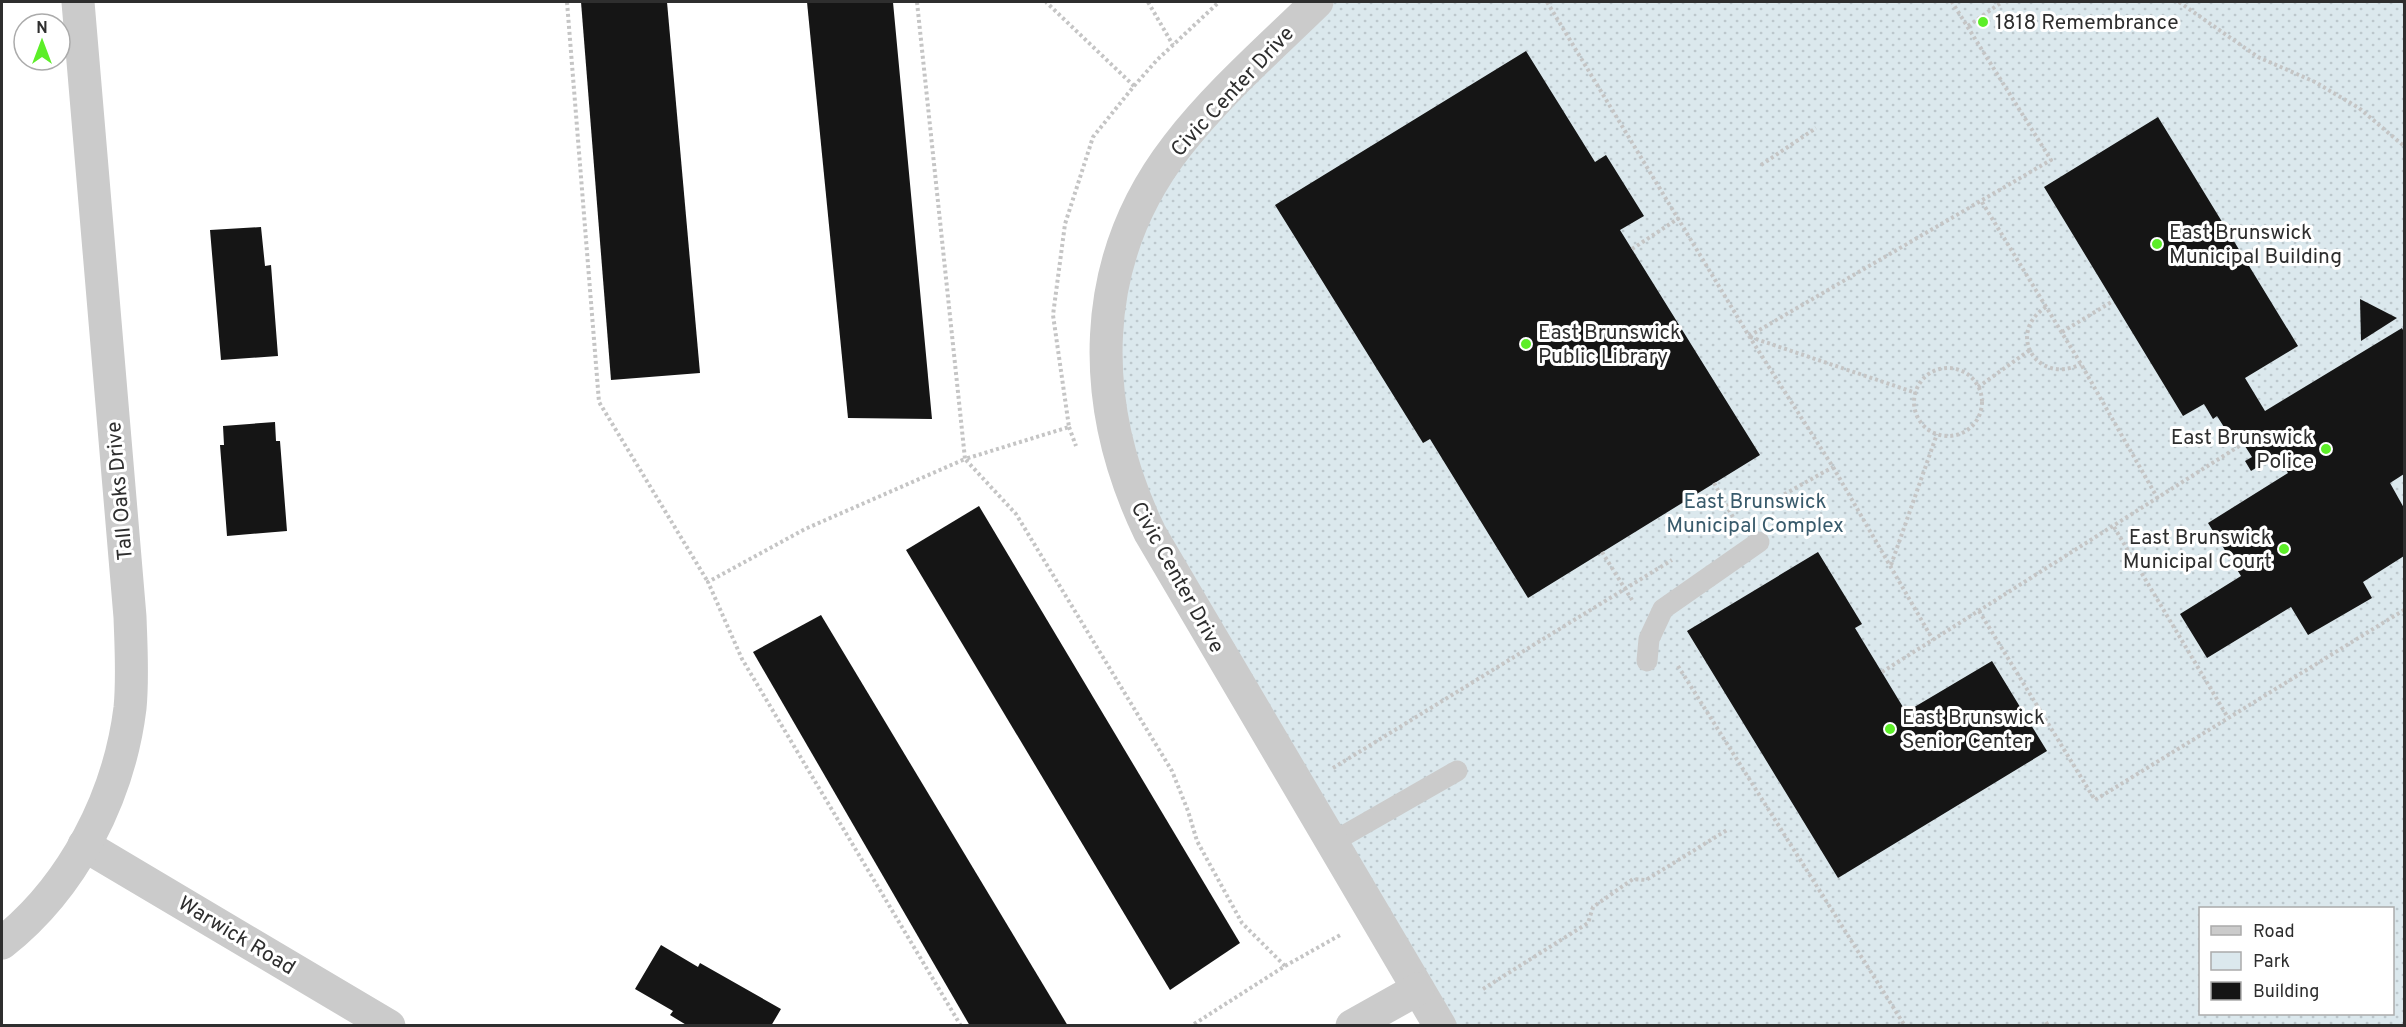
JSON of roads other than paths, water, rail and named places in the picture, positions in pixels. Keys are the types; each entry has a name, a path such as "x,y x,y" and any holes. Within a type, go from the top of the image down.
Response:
{"street":[{"name":"Tall Oaks Drive","path":"2,943 35,911 60,882 84,845 113,781 123,745 132,670 78,2"},
{"name":"Civic Center Drive","path":"1317,2 1208,110 1177,146 1156,177 1124,244 1108,317 1105,354 1112,429 1133,499 1150,533 1440,1026"},
{"name":"Warwick Road","path":"84,845 389,1026"},
{"path":"1352,1026 1418,989"}],"lane":[{"path":"1647,661 1648,639 1663,609 1759,542"},
{"path":"1331,843 1457,771"}],"place":[{"name":"1818 Remembrance","path":"1983,22"},
{"name":"East Brunswick Municipal Building","path":"2157,244"},
{"name":"East Brunswick Public Library","path":"1526,344"},
{"name":"East Brunswick Police","path":"2326,449"},
{"name":"East Brunswick Municipal Court","path":"2284,549"},
{"name":"East Brunswick Senior Center","path":"1890,729"}],"park label":[{"name":"East Brunswick Municipal Complex","path":"1755,513"}]}
